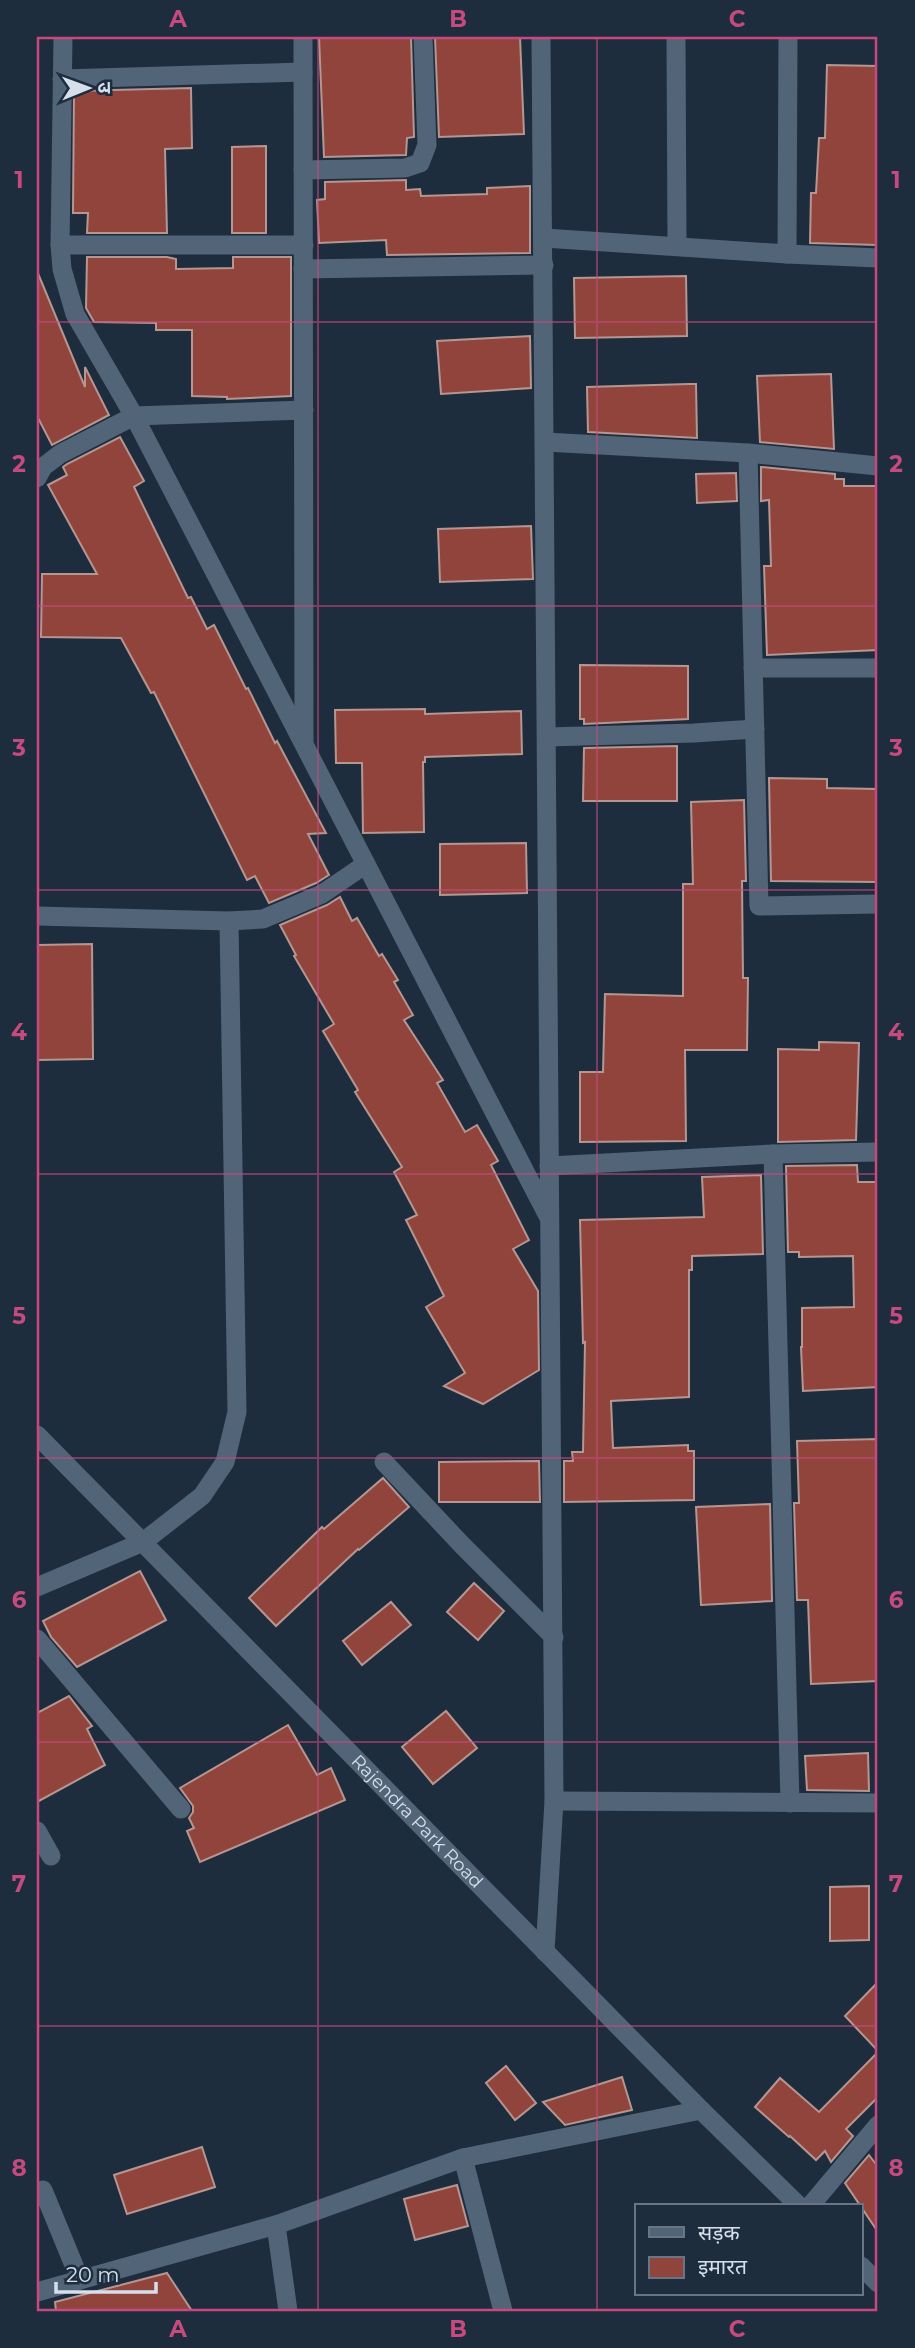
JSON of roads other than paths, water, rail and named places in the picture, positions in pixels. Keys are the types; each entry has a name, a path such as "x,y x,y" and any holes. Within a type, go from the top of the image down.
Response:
{"street":[{"path":"63,37 60,245 62,269 75,314 134,416 551,1222"},
{"path":"303,37 304,746"},
{"path":"303,170 405,169 420,163 427,145 423,37"},
{"path":"541,37 554,1637 554,1801 545,1952"},
{"path":"676,37 677,246"},
{"path":"787,254 788,37"},
{"path":"62,79 303,72"},
{"path":"544,238 878,258"},
{"path":"60,245 304,246"},
{"path":"303,269 544,265"},
{"path":"37,478 43,467 60,454 134,416 304,410"},
{"path":"545,442 748,453 878,466"},
{"path":"748,453 759,906 878,904"},
{"path":"753,668 878,668"},
{"path":"547,737 755,729"},
{"path":"37,916 229,921 263,919 321,894 366,864"},
{"path":"37,1587 142,1542 202,1496 225,1462 237,1412 229,921"},
{"path":"549,1166 773,1154 878,1152"},
{"path":"773,1154 790,1803"},
{"name":"Rajendra Park Road","path":"37,1435 701,2110 797,2204"},
{"path":"384,1462 554,1637"},
{"path":"37,1639 181,1810"},
{"path":"554,1801 878,1803"},
{"path":"37,1831 51,1856"},
{"path":"37,2292 276,2225 463,2158 701,2110"},
{"path":"812,2204 878,2124"},
{"path":"463,2158 503,2311"},
{"path":"43,2190 80,2280"},
{"path":"276,2225 288,2311"},
{"path":"862,2267 878,2283"}]}
